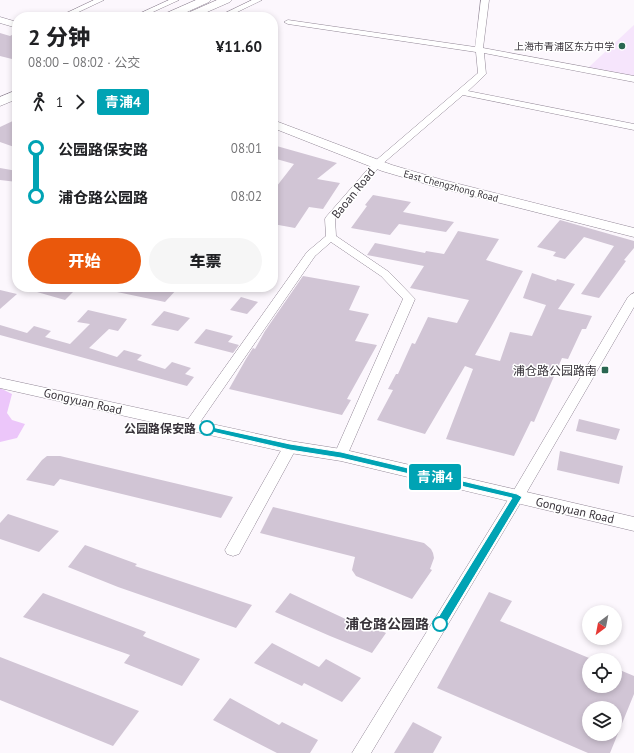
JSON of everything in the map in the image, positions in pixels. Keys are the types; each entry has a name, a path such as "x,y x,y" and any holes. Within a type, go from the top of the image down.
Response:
{"main road":[{"path":"178,12 205,0"},
{"path":"200,12 226,0"},
{"path":"0,15 12,18"},
{"path":"0,20 12,24"},
{"path":"0,91 12,85"},
{"path":"0,102 12,96"},
{"name":"East Chengzhong Road","path":"278,118 379,162 634,225"},
{"name":"East Chengzhong Road","path":"278,126 438,183 634,233"}],"street":[{"path":"73,12 100,0"},
{"path":"146,12 171,0 192,6"},
{"path":"232,12 258,0"},
{"name":"Baoan Road","path":"331,237 330,219 379,162 482,74 479,50 485,0"},
{"path":"288,22 479,50 634,79"},
{"path":"461,92 634,127"},
{"path":"191,425 311,254 331,237 385,274 409,299 341,455"},
{"path":"361,753 517,497 634,297"},
{"name":"Gongyuan Road","path":"0,383 290,447 341,455 634,524"},
{"path":"233,550 290,447"}],"shaded area":[{"name":"上海市青浦区东方中学","path":"634,25 634,77 588,68"},
{"path":"0,388 12,394 7,413 12,420 25,424 17,438 0,442"}],"building":[{"path":"0,33 10,36 12,35 12,59 0,56"},
{"path":"12,121 12,146 0,142 0,127"},
{"path":"278,146 337,163 317,179 340,183 323,209 309,207 295,228 278,225 278,185 294,164 278,159"},
{"path":"0,168 12,170 12,181 0,180"},
{"path":"373,195 411,202 403,212 454,222 446,232 399,224 390,235 351,228"},
{"path":"560,220 634,241 634,248 624,260 626,261 599,298 581,294 614,246 584,237 565,259 553,256 556,252 537,247"},
{"path":"458,231 499,239 486,260 523,271 475,355 500,361 510,332 532,336 546,305 523,298 532,273 556,281 557,279 575,284 558,309 592,316 586,329 582,329 568,359 562,358 534,422 531,421 514,456 446,439 473,369 465,366 425,434 377,420 393,390 388,389 396,374 398,374 412,343 415,344 428,317 457,323 469,300 410,288 424,266 367,255 375,243 425,253 426,251 444,254"},
{"path":"303,276 360,286 349,310 369,314 355,341 377,345 347,399 351,400 342,415 229,389 253,348 255,349 265,331"},
{"path":"0,290 17,294 0,309"},
{"path":"37,292 73,292 65,300"},
{"path":"117,292 174,292 165,302"},
{"path":"241,297 258,302 247,314 230,310"},
{"path":"88,310 127,319 118,331 109,329 89,348 117,357 124,350 142,355 137,360 165,369 172,362 191,368 185,374 194,377 187,386 0,335 0,325 27,333 34,326 51,331 45,337 70,344 90,324 77,322"},
{"path":"164,311 190,318 178,331 151,325"},
{"path":"206,329 233,336 228,342 239,345 233,353 194,343"},
{"path":"579,419 620,429 616,440 576,431"},
{"path":"560,451 623,466 619,484 557,470"},
{"path":"47,456 60,456 233,497 221,518 60,479 54,486 26,480"},
{"path":"273,507 424,543 433,553 434,558 430,569 432,570 412,599 356,576 352,570 355,557 260,533"},
{"path":"8,514 59,531 39,552 0,539 0,523"},
{"path":"85,545 137,564 135,566 252,605 236,628 118,587 68,567"},
{"path":"489,592 512,601 500,621 582,655 582,693 622,693 622,671 634,676 634,694 622,724 622,701 582,701 582,741 615,741 610,753 588,753 437,688"},
{"path":"43,593 146,632 143,636 200,659 182,686 124,663 130,655 23,617"},
{"path":"290,593 352,622 355,618 386,633 372,653 330,636 275,612"},
{"path":"272,643 319,667 326,659 361,678 342,702 304,683 302,686 254,663"},
{"path":"0,657 139,711 113,746 0,700"},
{"path":"230,698 279,725 282,722 318,740 310,753 277,753 213,720"},
{"path":"413,722 442,737 433,753 394,753"}],"bus line":[{"name":"青浦4","path":"207,428 290,447 341,455 517,497 440,624"}],"place":[{"name":"上海市青浦区东方中学","path":"622,46"},
{"name":"浦仓路公园路南","path":"605,370"},
{"name":"公园路保安路","path":"207,428"},
{"name":"浦仓路公园路","path":"440,624"}]}
